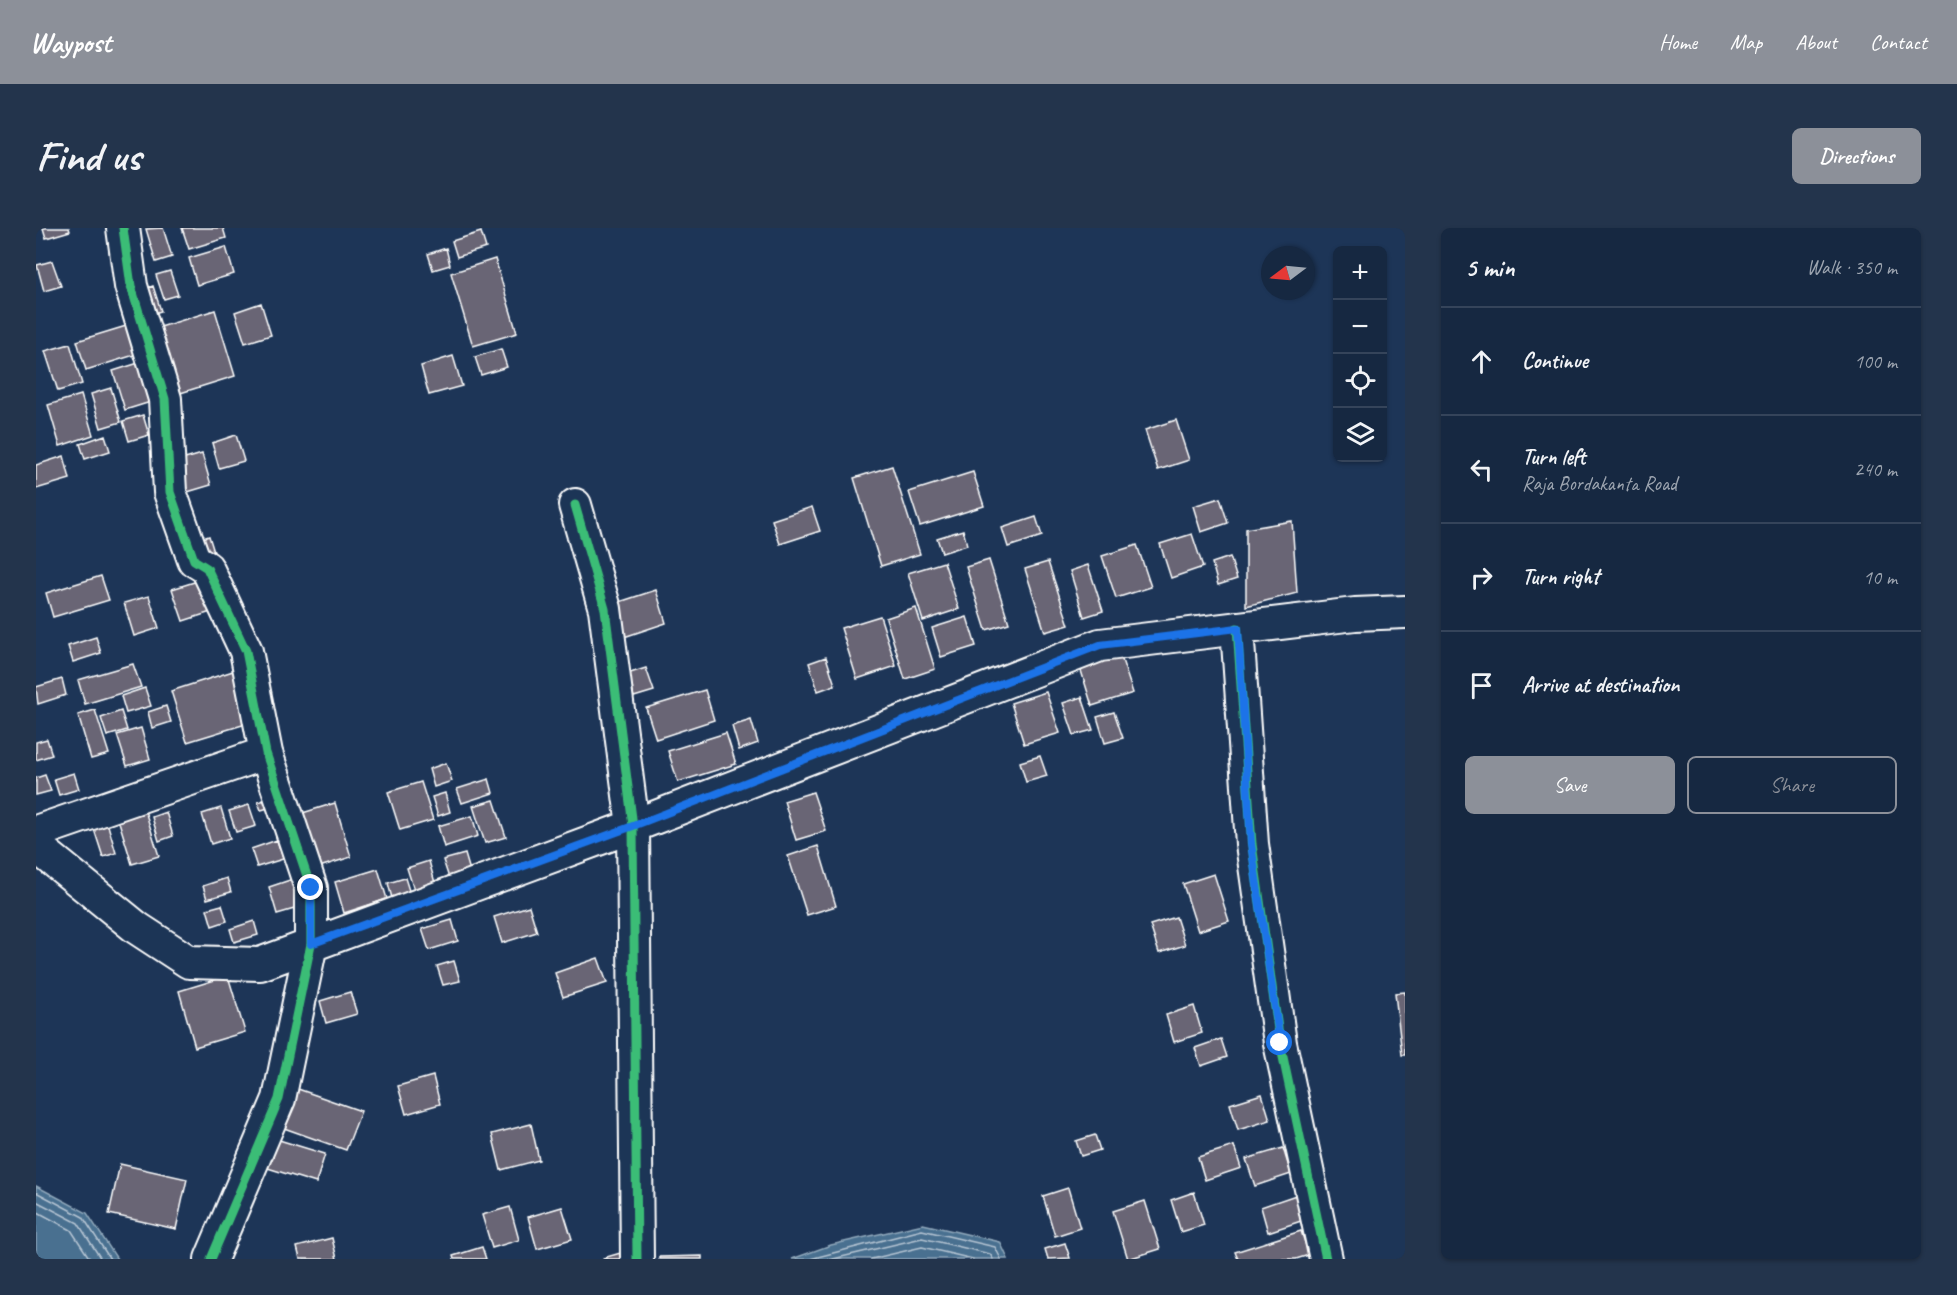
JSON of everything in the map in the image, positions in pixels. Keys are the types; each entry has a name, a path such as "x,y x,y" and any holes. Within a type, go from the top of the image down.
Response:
{"street":[{"path":"123,228 131,286 165,399 170,492 194,560 207,568 246,651 266,753 311,888 311,944 279,1100 212,1259"},
{"path":"575,505 605,609 633,826 637,1259"},
{"path":"36,846 137,928 189,962 260,964 633,826 1100,645 1354,614 1405,612"},
{"path":"1238,628 1251,844 1280,1043 1326,1259"},
{"path":"36,832 266,753"}],"water":[{"path":"36,1186 87,1213 117,1259 36,1259"},
{"path":"923,1224 1000,1242 1008,1259 792,1259 831,1245"}],"building":[{"path":"43,228 69,228 70,231 46,238"},
{"path":"163,228 172,257 156,262 146,229"},
{"path":"182,228 223,228 226,238 189,249"},
{"path":"481,232 486,248 457,257 452,241"},
{"path":"226,247 234,274 197,285 189,258"},
{"path":"446,248 450,265 433,270 428,254"},
{"path":"495,259 517,333 473,346 451,273"},
{"path":"52,261 61,286 44,291 37,265"},
{"path":"170,271 178,295 164,299 156,275"},
{"path":"153,286 161,311 143,316 136,292"},
{"path":"261,303 271,335 245,343 235,312"},
{"path":"215,310 235,376 174,395 154,329"},
{"path":"136,323 144,352 86,370 77,341"},
{"path":"70,344 82,384 58,391 45,351"},
{"path":"501,349 507,367 481,375 475,357"},
{"path":"453,356 462,386 429,395 421,366"},
{"path":"145,361 157,400 125,410 113,371"},
{"path":"111,388 121,422 101,428 91,394"},
{"path":"81,395 93,435 60,446 48,405"},
{"path":"143,415 149,435 129,441 123,421"},
{"path":"1176,420 1189,460 1158,470 1145,430"},
{"path":"105,435 110,451 85,459 80,444"},
{"path":"236,435 244,461 219,468 212,443"},
{"path":"202,454 211,485 184,493 175,462"},
{"path":"64,456 70,479 36,489 36,465"},
{"path":"892,466 920,554 881,566 854,478"},
{"path":"973,472 984,506 920,526 909,492"},
{"path":"1220,498 1228,523 1201,532 1193,506"},
{"path":"812,507 820,531 780,544 772,520"},
{"path":"1036,517 1042,536 1008,547 1002,528"},
{"path":"1292,521 1297,593 1246,606 1246,529"},
{"path":"963,530 967,545 942,553 937,538"},
{"path":"1192,534 1203,567 1171,578 1160,544"},
{"path":"209,536 214,552 199,557 194,541"},
{"path":"1137,545 1151,587 1116,598 1102,556"},
{"path":"1230,557 1237,579 1218,585 1212,563"},
{"path":"989,560 1009,623 986,630 966,567"},
{"path":"944,562 959,609 923,621 908,573"},
{"path":"1048,562 1069,625 1045,632 1025,569"},
{"path":"1088,565 1103,611 1084,617 1070,571"},
{"path":"101,576 109,600 53,617 46,593"},
{"path":"204,579 214,611 183,621 172,589"},
{"path":"656,590 666,623 618,639 607,606"},
{"path":"149,596 159,628 134,636 124,603"},
{"path":"916,608 935,669 905,679 886,618"},
{"path":"880,616 896,666 857,679 841,628"},
{"path":"967,617 976,646 941,657 932,628"},
{"path":"96,637 101,653 73,662 68,646"},
{"path":"1119,651 1133,693 1092,706 1079,664"},
{"path":"826,657 835,685 818,691 809,663"},
{"path":"133,664 141,687 85,704 78,680"},
{"path":"646,668 654,691 634,697 627,674"},
{"path":"233,671 249,723 187,742 171,691"},
{"path":"62,679 66,695 38,704 36,687"},
{"path":"145,688 151,706 126,713 121,696"},
{"path":"705,690 714,720 656,739 646,708"},
{"path":"1046,692 1060,733 1024,744 1011,703"},
{"path":"1082,697 1093,730 1074,735 1063,703"},
{"path":"166,706 171,722 152,728 148,712"},
{"path":"95,710 109,754 91,759 78,715"},
{"path":"121,711 127,730 107,736 101,718"},
{"path":"1114,712 1123,738 1105,743 1097,717"},
{"path":"751,720 758,743 739,750 732,726"},
{"path":"141,728 150,759 127,766 117,735"},
{"path":"726,733 736,764 678,782 668,751"},
{"path":"47,739 52,755 36,760 36,742"},
{"path":"1040,756 1047,776 1026,782 1020,762"},
{"path":"446,763 452,781 434,787 429,769"},
{"path":"74,773 79,789 59,795 54,779"},
{"path":"45,775 51,791 36,795 36,778"},
{"path":"489,779 493,793 462,803 457,789"},
{"path":"421,782 433,820 400,830 388,792"},
{"path":"813,792 826,831 796,840 784,801"},
{"path":"445,793 450,812 438,816 432,797"},
{"path":"269,799 272,807 261,810 258,802"},
{"path":"494,800 506,837 485,843 473,806"},
{"path":"335,803 351,857 313,869 296,815"},
{"path":"143,804 159,856 132,864 116,812"},
{"path":"249,805 256,826 236,832 229,811"},
{"path":"221,808 230,838 211,844 202,814"},
{"path":"166,812 173,836 159,841 152,817"},
{"path":"472,816 478,836 444,847 438,826"},
{"path":"107,822 116,853 103,857 93,826"},
{"path":"277,840 283,859 257,867 251,849"},
{"path":"818,846 836,906 807,915 788,856"},
{"path":"465,854 470,871 449,878 443,860"},
{"path":"429,861 435,883 414,890 407,868"},
{"path":"378,869 387,899 344,913 335,882"},
{"path":"1214,874 1229,921 1198,931 1183,884"},
{"path":"299,877 308,905 277,914 269,887"},
{"path":"227,878 231,892 207,899 203,886"},
{"path":"405,878 412,900 394,906 388,883"},
{"path":"222,905 227,921 212,926 207,909"},
{"path":"529,906 537,932 502,943 494,917"},
{"path":"1176,917 1185,945 1159,953 1150,925"},
{"path":"452,920 458,941 429,950 422,929"},
{"path":"254,921 258,935 234,942 230,929"},
{"path":"598,958 607,983 563,997 555,973"},
{"path":"454,961 460,981 443,985 437,966"},
{"path":"228,976 245,1032 195,1047 179,991"},
{"path":"350,992 357,1014 326,1023 320,1001"},
{"path":"1405,992 1405,1055 1402,1055 1395,993"},
{"path":"1194,1006 1202,1033 1174,1042 1166,1015"},
{"path":"1221,1039 1227,1057 1201,1066 1195,1048"},
{"path":"433,1076 440,1104 406,1114 398,1086"},
{"path":"298,1089 361,1111 346,1150 284,1128"},
{"path":"1262,1094 1270,1120 1238,1130 1230,1104"},
{"path":"531,1124 539,1160 501,1170 492,1134"},
{"path":"1095,1135 1100,1150 1081,1156 1076,1141"},
{"path":"266,1136 325,1154 316,1183 258,1165"},
{"path":"1234,1146 1241,1168 1205,1180 1198,1157"},
{"path":"1283,1148 1291,1174 1255,1186 1246,1159"},
{"path":"120,1164 187,1179 176,1229 109,1214"},
{"path":"1068,1188 1080,1228 1055,1236 1043,1196"},
{"path":"1194,1192 1204,1225 1181,1232 1171,1200"},
{"path":"1296,1195 1304,1220 1268,1232 1261,1207"},
{"path":"1145,1201 1160,1249 1128,1259 1113,1211"},
{"path":"510,1207 519,1240 492,1248 482,1215"},
{"path":"562,1207 572,1239 537,1249 528,1217"},
{"path":"1301,1231 1309,1255 1296,1259 1238,1259 1235,1252"},
{"path":"332,1238 337,1259 300,1259 297,1247"},
{"path":"1065,1243 1070,1258 1048,1259 1045,1249"},
{"path":"482,1247 486,1259 454,1259 453,1256"},
{"path":"624,1252 625,1259 603,1258"},
{"path":"702,1256 702,1259 659,1259 659,1257"}],"cycle path":[{"path":"123,228 131,286 165,399 170,492 194,560 207,568 246,651 266,753 311,888 311,944 279,1099 211,1259"},
{"path":"575,505 605,609 633,826 637,1259"},
{"path":"1237,628 1252,844 1280,1043 1326,1259"}],"route":[{"path":"311,888 311,944 633,826 1100,645 1238,628 1251,844 1280,1043"}]}
